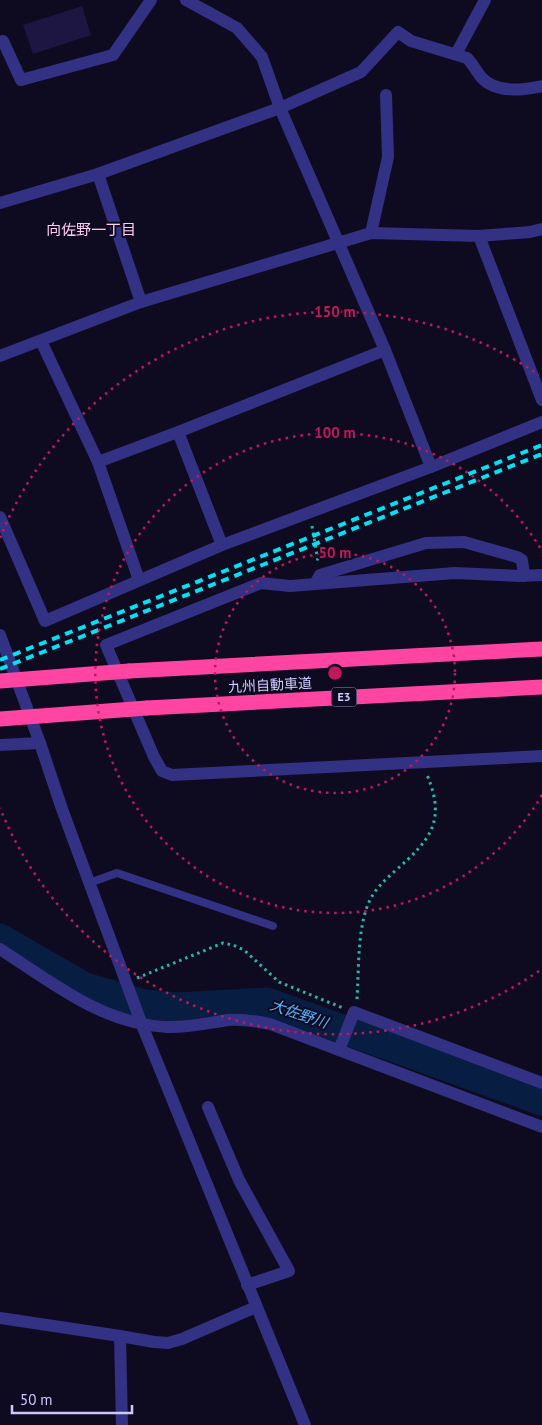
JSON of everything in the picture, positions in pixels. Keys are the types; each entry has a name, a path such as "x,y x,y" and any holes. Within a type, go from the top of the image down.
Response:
{"highway":[{"name":"九州自動車道","path":"0,680 129,671 542,649"},
{"name":"九州自動車道","path":"0,719 147,708 542,687"}],"street":[{"path":"0,42 3,41 21,80 113,55 151,0"},
{"path":"186,0 237,28 262,57 280,108 385,350 431,468"},
{"path":"456,54 485,0"},
{"path":"0,203 98,174 280,108 361,72 398,32 412,41 467,58 489,85 512,90 542,86"},
{"path":"371,234 388,157 386,95"},
{"path":"98,174 141,302"},
{"path":"0,356 141,302 371,234 479,236 530,232 542,229"},
{"path":"479,236 542,400"},
{"path":"41,341 98,462 139,580"},
{"path":"98,462 385,350"},
{"path":"0,517 45,621 222,545 431,468 542,422"},
{"path":"178,432 222,545"},
{"path":"524,576 522,560 517,557 464,542 426,543 290,586 261,583 106,645 154,757 162,771 172,775 542,756"},
{"path":"317,579 455,573 524,576 542,574"},
{"path":"0,635 142,1025 305,1425"},
{"path":"0,745 40,743"},
{"path":"0,949 86,1004 111,1016 142,1025 170,1027 230,1020 270,1024 542,1127"},
{"path":"339,1050 354,1012 542,1083"},
{"path":"208,1107 239,1180 289,1271 247,1285"},
{"path":"0,1318 168,1343 182,1339 256,1307"},
{"path":"120,1336 122,1425"}],"lane":[{"path":"89,883 117,873 273,926"}],"path":[{"path":"309,513 315,535 317,579"},
{"path":"127,982 223,943 233,944 244,950 279,982 354,1012 357,1006 361,933 369,901 378,886 414,854 430,834 433,825 435,800 428,776 419,762"}],"building":[{"path":"82,6 91,35 33,54 23,25"}],"waterway":[{"name":"大佐野川","path":"0,938 85,987 144,1004 178,1007 267,1002 542,1101"}],"railway":[{"path":"0,660 542,445"},
{"path":"0,669 542,454"}],"district":[{"name":"向佐野一丁目","path":"91,230"}]}
